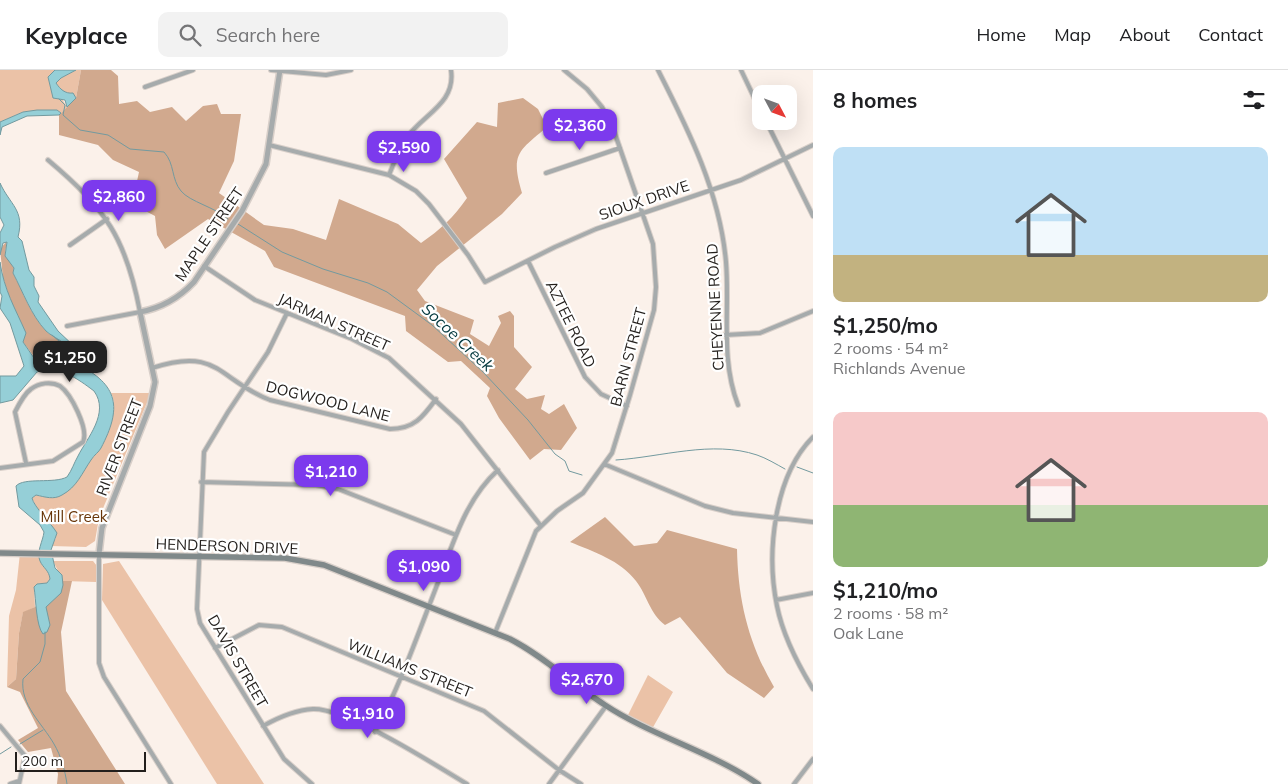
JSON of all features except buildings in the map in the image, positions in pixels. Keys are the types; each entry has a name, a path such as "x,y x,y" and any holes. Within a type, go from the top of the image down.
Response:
{"main road":[{"name":"HENDERSON DRIVE","path":"0,553 290,559 324,565 495,633 533,652 606,706 712,758 758,784"}],"street":[{"path":"145,88 193,70"},
{"path":"271,70 326,75 351,70"},
{"name":"MAPLE STREET","path":"67,326 153,310 183,293 204,266 255,190 266,164 280,70"},
{"path":"269,146 389,175 409,135 442,104 452,76 451,70"},
{"name":"BARN STREET","path":"495,633 536,531 583,493 612,453 654,310 656,287 653,244 620,148 602,107 587,89 564,70"},
{"name":"CHEYENNE ROAD","path":"658,70 685,123 715,199 723,234 726,264 725,335 732,388 738,405"},
{"path":"741,70 752,93"},
{"path":"770,130 813,216"},
{"name":"SIOUX DRIVE","path":"389,175 416,191 429,204 485,282 596,229 741,180 813,144"},
{"path":"546,173 620,148"},
{"name":"RIVER STREET","path":"48,160 74,182 107,219 120,241 133,275 155,382 150,406 102,528 99,554 99,664 104,677 171,784"},
{"path":"70,245 107,219"},
{"name":"AZTEE ROAD","path":"528,260 585,377 600,394 627,406"},
{"name":"JARMAN STREET","path":"204,266 254,300 376,350 389,358 462,424 541,526"},
{"path":"725,335 760,333 813,311"},
{"name":"DAVIS STREET","path":"287,313 268,352 206,447 202,459 197,609 200,623 284,759 312,784"},
{"name":"DOGWOOD LANE","path":"152,368 188,361 204,363 215,366 270,400 390,429 407,428 414,424 436,399"},
{"path":"0,468 26,463 53,461 77,446 85,438 84,424 62,387 52,383 44,383 29,390 15,412 26,463"},
{"path":"813,436 793,462 782,490 777,518 773,577 782,625 794,658 812,684 813,689"},
{"path":"604,464 705,506 733,513 813,522"},
{"path":"375,732 402,676 456,535 481,485 498,470"},
{"path":"201,482 316,485 338,489 456,535"},
{"path":"776,600 813,593"},
{"name":"WILLIAMS STREET","path":"215,648 260,625 282,627 484,711 559,770 581,784"},
{"path":"549,784 606,706"},
{"path":"263,726 280,717 315,709 340,714 467,784"},
{"path":"0,726 25,756 19,783 10,784"},
{"path":"794,784 813,760"}],"green space":[{"path":"0,70 55,70 48,77 67,107 61,113 57,110 23,112 0,122"},
{"path":"76,70 81,70 76,98 73,94 63,91 56,83"},
{"name":"Mill Creek","path":"111,393 151,393 99,518 95,541 86,547 51,546 56,538 45,515 37,508 32,498 36,495 49,498 59,497 71,488 78,479 101,448 110,428 114,407"},
{"path":"20,553 39,556 50,579 47,583 37,584 34,587 35,607 23,613 19,633 16,679 7,687 9,616 16,590"},
{"name":"Mill Creek","path":"53,561 93,561 97,566 96,582 63,581"},
{"path":"119,561 264,784 217,784 102,600 103,564"},
{"path":"648,675 673,692 652,729 627,717"}],"shaded area":[{"path":"81,70 111,70 118,76 119,104 137,101 150,112 172,107 186,121 203,106 217,104 221,114 241,114 234,161 219,193 264,225 293,229 326,240 339,199 398,224 421,243 446,223 467,198 444,159 477,122 497,127 498,103 523,98 538,109 547,127 524,148 517,161 518,180 522,193 502,214 437,266 417,290 425,301 474,320 470,334 489,346 501,323 498,316 510,311 514,316 514,347 532,367 515,389 527,399 545,395 541,409 549,414 564,404 577,428 561,450 544,449 530,460 499,418 487,396 490,388 461,361 448,362 406,331 405,316 274,267 265,251 208,219 165,249 157,235 155,216 132,204 139,172 113,160 98,145 59,135 59,115 76,98"},
{"path":"7,241 5,254 14,268 13,273 36,318 46,331 71,349 67,361 35,358 23,342 21,323 13,308 3,278 0,249"},
{"path":"605,517 634,546 657,543 667,530 737,549 742,603 746,620 757,654 774,687 764,698 727,673 680,617 665,625 660,621 636,581 622,567 606,557 570,542"},
{"path":"63,581 72,581 61,632 66,691 125,784 57,784 58,774 51,748 28,752 18,740 38,728 20,692 7,687 16,679 19,633 23,612 35,607"}],"water":[{"path":"55,70 76,70 56,83 63,91 73,93 76,98 67,107 65,100 53,98 48,77"},
{"path":"57,110 61,113 59,115 27,116 2,127 0,135 0,122 23,112"},
{"path":"0,183 20,220 18,237 22,241 29,270 34,277 34,286 39,296 38,302 58,331 76,348 77,364 91,372 109,389 114,409 108,434 101,448 72,488 56,497 49,498 36,495 32,498 33,502 57,533 51,550 55,568 62,575 63,585 61,593 46,607 50,625 47,632 43,634 38,619 34,587 37,584 47,583 50,579 39,558 39,550 44,532 40,525 19,507 16,486 20,483 67,477 95,425 100,408 94,391 67,374 53,370 37,372 13,400 0,403 0,376 16,376 24,366 10,323 0,308 2,296 0,292 0,262 7,290 26,333 23,342 34,358 67,361 71,350 46,331 32,311 13,273 14,268 5,256 7,242 3,243 0,255 0,233 4,225 0,217"}],"waterway":[{"name":"Socoe Creek","path":"59,99 65,105 63,115 80,130 108,135 130,149 164,152 170,161 176,182 181,191 228,219"},
{"name":"Socoe Creek","path":"238,224 282,252 323,269 368,283 387,292 432,325 483,372 528,420 555,454 565,461 569,471 582,475"},
{"name":"Mill Creek","path":"52,335 67,348 69,356"},
{"name":"Socoe Creek","path":"616,460 705,449 722,449 757,455 785,469"},
{"name":"Socoe Creek","path":"797,467 813,473"},
{"name":"Mill Creek","path":"45,632 45,644 40,662 23,679 23,688 28,705 59,753 67,784"},
{"path":"20,744 43,730"},
{"path":"0,754 11,747"}]}
